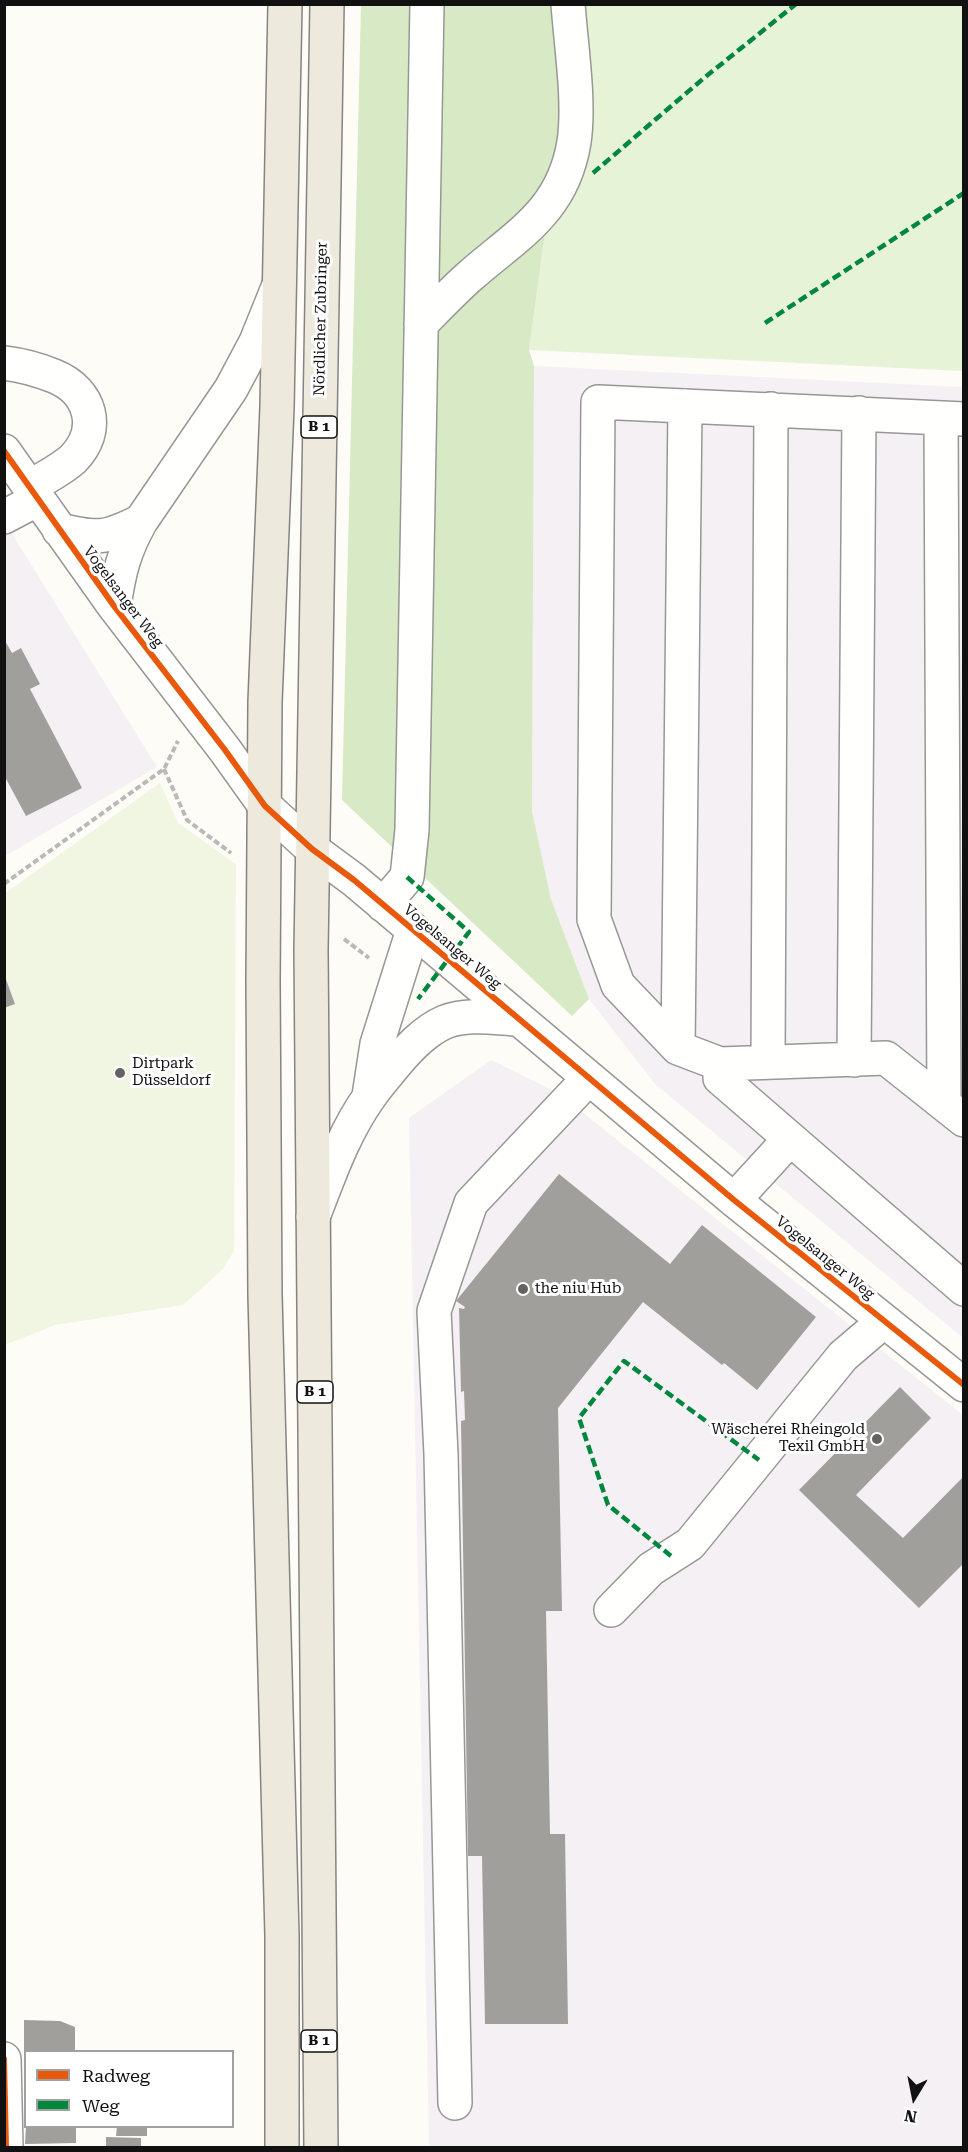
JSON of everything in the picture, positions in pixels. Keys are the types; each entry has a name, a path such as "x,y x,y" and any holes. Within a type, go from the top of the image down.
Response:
{"main road":[{"name":"B 1","path":"282,2148 282,1936 265,1283 263,946 265,702 277,407 285,4"},
{"name":"Nördlicher Zubringer","path":"312,849 327,4"},
{"name":"B 1","path":"312,849 321,2148"}],"street":[{"path":"383,904 407,877 412,830 427,4"},
{"path":"421,324 470,276 523,233 547,207 561,184 570,160 574,140 575,106 568,4"},
{"path":"114,606 122,561 128,543 231,389 256,342 280,284"},
{"path":"4,363 15,364 56,377 80,394 91,421 86,440 74,458 4,517"},
{"path":"598,402 952,418 954,1112 886,1058 720,1064 678,1048 618,985 594,919 598,402"},
{"path":"678,1048 685,406"},
{"path":"768,1062 771,410"},
{"path":"854,1060 859,414"},
{"name":"Vogelsanger Weg","path":"4,451 114,606 225,750 265,806 312,849 383,904 734,1200 963,1385"},
{"path":"59,530 89,537 115,534 141,521"},
{"path":"369,1096 377,1044 413,930"},
{"path":"313,1219 347,1134 369,1096 404,1054 430,1030 447,1022 463,1018 485,1017 518,1019"},
{"path":"720,1064 720,1078 963,1289"},
{"path":"455,2103 441,1454 434,1311 471,1203 588,1078"},
{"path":"734,1200 790,1139"},
{"path":"611,1610 651,1569 690,1544 843,1356 884,1321"},
{"path":"4,2059 6,2148"}],"path":[{"path":"4,884 164,769 193,710"}],"shaded area":[{"path":"534,366 963,387 963,1338 655,1084 589,999 551,899 532,811"},
{"path":"4,521 157,767 5,856 4,856"},
{"path":"491,1060 558,1093 963,1415 963,2147 429,2147 409,1118"}],"green space":[{"path":"361,5 560,5 560,124 529,350 534,366 532,811 551,899 589,999 572,1016 342,800"},
{"path":"560,5 963,5 963,371 529,350 560,124"},
{"name":"Dirtpark Düsseldorf","path":"160,783 178,823 236,864 234,1251 222,1270 183,1305 55,1325 5,1345 4,894"}],"building":[{"path":"4,639 12,653 21,648 40,684 30,689 82,788 26,816 4,775"},
{"path":"4,974 15,1004 4,1008"},
{"path":"559,1174 670,1264 702,1225 816,1317 757,1390 643,1302 558,1408 562,1611 546,1611 550,1834 565,1834 568,2024 485,2024 482,1856 468,1856 461,1421 465,1420 464,1391 461,1392 459,1308 464,1309 465,1307 456,1301"},
{"path":"900,1387 931,1418 856,1495 903,1538 964,1476 964,1563 919,1608 799,1490"},
{"path":"24,2020 60,2021 75,2027 75,2050 24,2050"},
{"path":"26,2128 76,2128 76,2143 25,2144"},
{"path":"117,2128 147,2128 147,2136 116,2136"},
{"path":"106,2137 141,2138 141,2148 106,2148"}],"marked path":[{"path":"593,173 704,78 796,4"},
{"path":"765,323 964,193"},
{"path":"407,877 469,932 418,999"},
{"path":"671,1556 608,1505 579,1418 624,1361 759,1460"}],"cycle path":[{"path":"4,451 114,606 225,750 265,806 312,849 354,880 734,1200 964,1385"},
{"path":"4,2059 6,2148"}],"place":[{"name":"Dirtpark Düsseldorf","path":"120,1073"},
{"name":"the niu Hub","path":"523,1289"},
{"name":"Wäscherei Rheingold Texil GmbH","path":"877,1439"}]}
